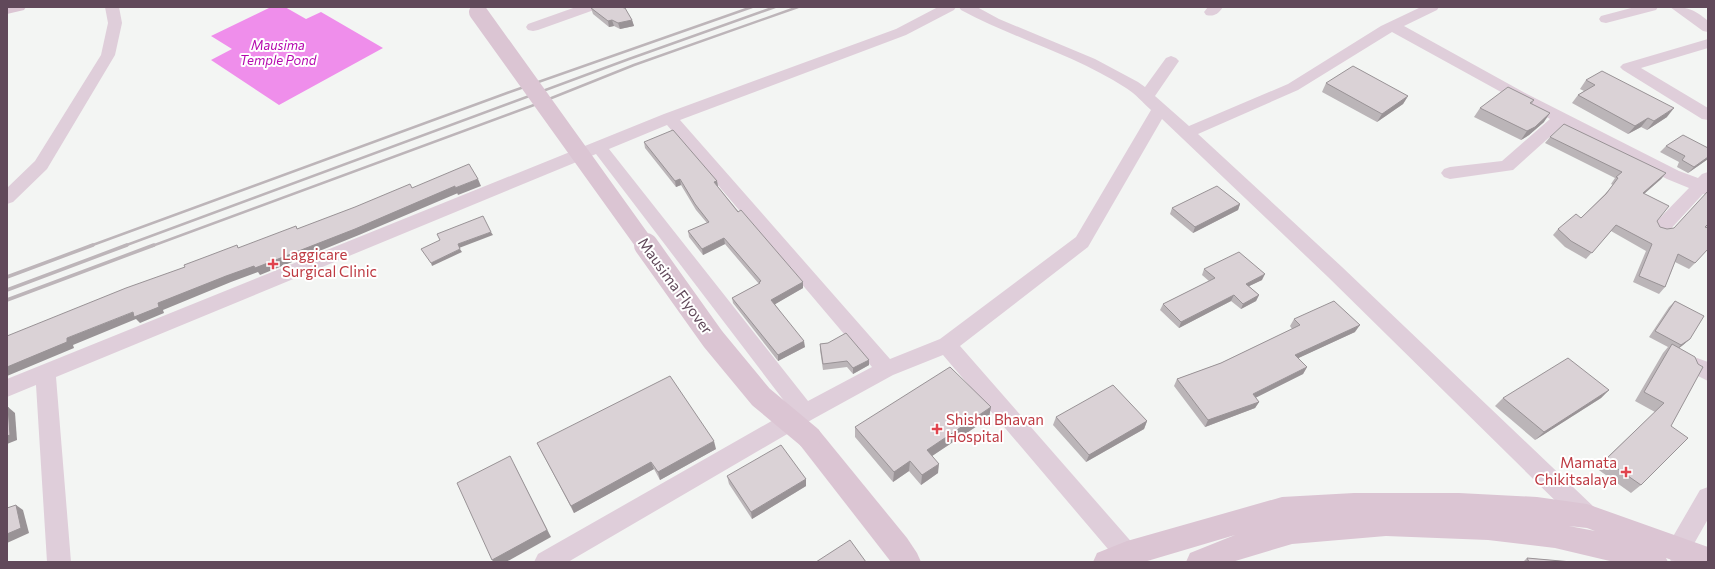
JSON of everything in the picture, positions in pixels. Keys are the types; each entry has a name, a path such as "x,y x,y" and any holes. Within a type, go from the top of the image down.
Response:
{"main road":[{"path":"7,9 18,7"},
{"name":"Mausima Flyover","path":"475,9 713,339 761,396 807,425 902,554"},
{"path":"1117,558 1282,510 1354,505 1459,505 1537,509 1587,516 1681,555 1708,560"},
{"path":"1200,562 1226,550 1290,532 1356,525 1410,524 1476,526 1556,534 1622,550 1654,562"}],"street":[{"path":"7,198 41,165 108,55 115,23 112,7"},
{"path":"533,27 589,7"},
{"path":"7,388 670,118 901,32 949,7"},
{"path":"966,7 994,22 1090,62 1133,85 1335,272 1587,516"},
{"path":"1186,133 1294,87 1393,26 1432,7"},
{"path":"1606,19 1651,7"},
{"path":"1677,7 1700,21 1708,28"},
{"path":"1393,26 1521,97 1673,175 1706,184"},
{"path":"1708,43 1628,67 1708,115"},
{"path":"546,562 807,425 886,369 947,345 1082,242 1153,103 1171,61"},
{"path":"670,118 886,369"},
{"path":"1450,173 1507,166 1562,118"},
{"path":"599,147 807,425"},
{"path":"1661,228 1706,184"},
{"path":"947,345 1117,558"},
{"path":"45,372 59,562"},
{"path":"1681,555 1708,497"}],"water":[{"name":"Mausima Temple Pond","path":"271,7 285,7 306,19 321,12 383,48 279,105 211,60 232,49 211,36"}],"building":[{"path":"591,8 625,8 632,20 618,23 612,20 608,21"},
{"path":"1353,66 1408,96 1382,114 1326,83"},
{"path":"1602,71 1674,108 1654,121 1648,118 1635,126 1578,95 1595,85 1586,80"},
{"path":"1508,87 1534,100 1530,103 1550,113 1535,127 1527,131 1480,108"},
{"path":"1564,124 1666,173 1643,193 1669,206 1657,221 1660,227 1667,229 1674,228 1708,191 1708,224 1705,227 1708,228 1708,249 1695,263 1678,254 1665,287 1639,276 1652,244 1616,225 1592,253 1571,241 1558,229 1576,214 1581,218 1606,194 1618,178 1616,177 1622,172 1550,137"},
{"path":"673,130 717,181 714,182 738,212 741,210 803,282 771,300 804,341 778,355 732,298 760,283 759,282 761,281 724,238 702,249 688,231 709,222 695,204 680,179 675,181 644,142"},
{"path":"1683,135 1708,148 1708,157 1694,167 1682,160 1685,156 1666,146"},
{"path":"469,164 478,179 455,188 455,186 355,229 255,268 254,266 226,276 158,303 159,307 134,317 133,312 67,338 67,342 7,367 7,336 126,288 185,267 184,265 237,245 238,248 296,226 297,229 410,184 412,188"},
{"path":"1217,186 1240,204 1195,227 1172,208"},
{"path":"483,216 491,232 458,244 460,249 431,263 421,249 440,240 437,234"},
{"path":"1239,252 1265,274 1246,284 1259,295 1243,304 1234,295 1181,322 1163,304 1215,278 1204,269"},
{"path":"1334,301 1360,325 1295,355 1307,367 1253,394 1259,402 1208,420 1177,379 1221,363 1300,325 1294,319"},
{"path":"1675,301 1704,316 1690,339 1681,345 1655,331"},
{"path":"846,333 869,360 853,368 847,361 823,364 820,344 828,343"},
{"path":"1672,344 1695,357 1698,364 1703,367 1671,426 1688,438 1641,485 1605,460 1664,403 1644,392"},
{"path":"1568,358 1609,390 1544,432 1503,398"},
{"path":"950,367 991,407 927,450 939,464 922,475 910,461 894,472 855,427"},
{"path":"670,376 714,441 658,472 651,462 571,506 537,443"},
{"path":"1113,385 1147,421 1089,455 1056,417"},
{"path":"8,407 10,435 7,436 7,408"},
{"path":"781,445 806,479 751,512 727,476"},
{"path":"510,456 547,530 492,560 457,483"},
{"path":"16,505 21,528 7,534 7,508"},
{"path":"850,540 866,562 816,562"},
{"path":"1527,558 1572,562 1529,562"}],"railway":[{"path":"90,246 507,93 752,7"},
{"path":"124,246 629,59 775,7"},
{"path":"152,246 534,105 634,65 798,7"},
{"path":"7,277 93,245"},
{"path":"7,290 127,245"},
{"path":"7,300 154,245"}],"place":[{"name":"Laggicare Surgical Clinic","path":"273,264"},
{"name":"Shishu Bhavan Hospital","path":"937,429"},
{"name":"Mamata Chikitsalaya","path":"1626,472"}]}
